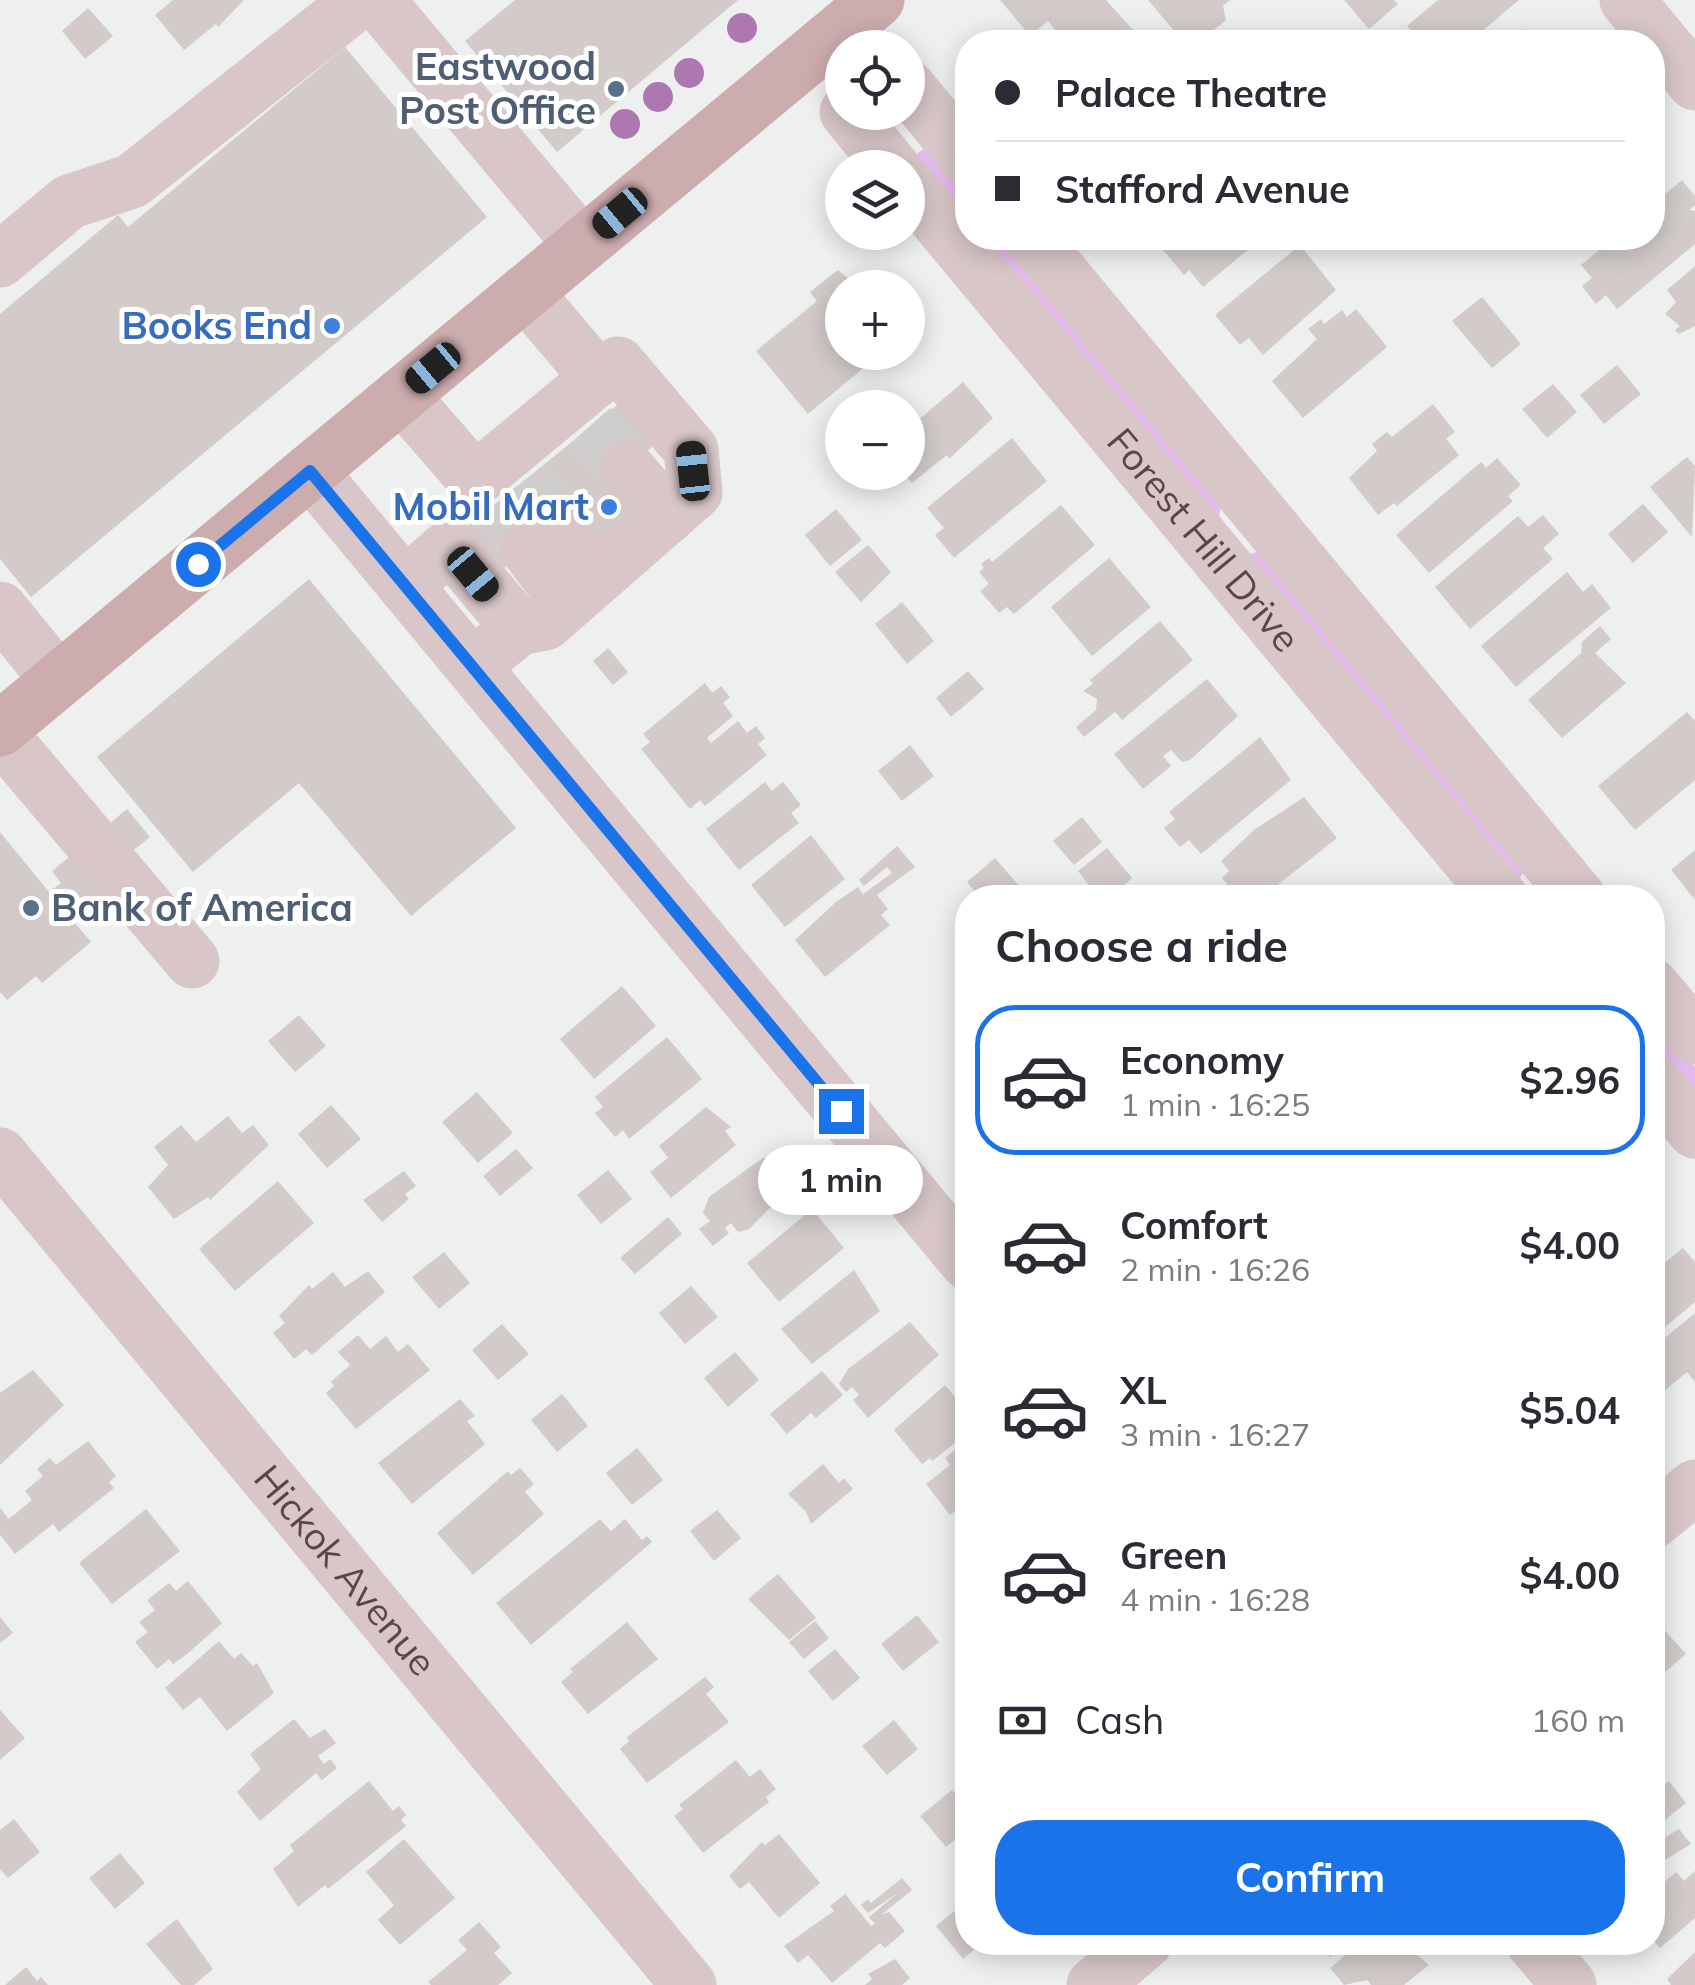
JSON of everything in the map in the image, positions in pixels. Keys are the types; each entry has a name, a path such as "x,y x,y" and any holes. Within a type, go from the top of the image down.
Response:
{"main road":[{"path":"0,731 804,60 868,23"}],"street":[{"path":"0,260 69,202 132,181 360,0"},
{"path":"377,0 582,244"},
{"path":"1626,0 1651,30"},
{"path":"1665,47 1695,83"},
{"name":"Forest Hill Drive","path":"804,60 955,242"},
{"path":"925,109 955,144"},
{"name":"Forest Hill Drive","path":"961,250 1490,885"},
{"name":"Forest Hill Drive","path":"1042,250 1271,526 1556,885"},
{"path":"524,292 586,402"},
{"path":"472,667 519,628 545,623 695,492 690,450 618,364 586,402 500,480 452,501 440,527 450,546 519,628"},
{"path":"401,395 500,480"},
{"path":"627,468 668,516"},
{"path":"310,471 955,1247"},
{"path":"1224,565 1271,526"},
{"path":"543,536 584,589"},
{"path":"405,586 450,546"},
{"path":"0,609 58,680"},
{"path":"0,731 192,961"},
{"path":"1665,1001 1695,1037"},
{"path":"1665,1095 1695,1131"},
{"name":"Hickok Avenue","path":"0,1155 689,1985"},
{"path":"1665,1511 1695,1487"},
{"path":"1094,1985 1130,1955"},
{"path":"1544,1955 1569,1985"}],"shaded area":[{"path":"925,148 934,151 955,177 955,217 925,175"},
{"path":"982,250 1015,250 1222,500 1219,517"},
{"path":"1259,551 1524,871 1520,878 1250,554"},
{"path":"1665,1031 1695,1067 1695,1109 1665,1073"}],"building":[{"path":"173,0 244,0 218,27 216,24 184,50 155,15"},
{"path":"515,0 738,0 557,152 465,41"},
{"path":"1000,0 1106,0 1133,30 1055,30 1048,21 1037,30 1025,30"},
{"path":"1148,0 1230,0 1223,6 1226,20 1214,30 1174,30"},
{"path":"1344,0 1394,0 1398,4 1369,29"},
{"path":"1438,0 1519,0 1483,30 1410,30 1407,26"},
{"path":"88,8 113,36 85,59 62,31"},
{"path":"345,47 487,217 31,597 0,559 0,314 118,215 128,227"},
{"path":"1682,180 1695,196 1695,205 1689,210 1695,211 1695,244 1617,309 1606,295 1596,304 1582,286 1592,278 1581,265 1599,250 1665,250 1665,194"},
{"path":"1163,250 1248,250 1203,287 1189,270 1184,275"},
{"path":"1294,250 1304,250 1336,290 1263,355 1249,338 1240,345 1215,315"},
{"path":"1695,266 1695,326 1679,334 1675,330 1680,326 1665,314 1676,302 1667,290"},
{"path":"825,280 825,370 861,370 837,390 825,390 825,400 808,414 756,351 817,301 810,292"},
{"path":"1482,297 1521,344 1492,368 1452,321"},
{"path":"1356,309 1387,347 1303,418 1272,381 1317,339 1308,329 1321,319 1324,324 1342,310 1347,317"},
{"path":"1617,365 1641,394 1604,424 1580,395"},
{"path":"963,382 993,418 949,459 947,455 925,473 925,414"},
{"path":"1553,384 1577,412 1547,438 1522,409"},
{"path":"631,394 665,436 617,476 641,505 601,538 577,509 492,578 457,535"},
{"path":"1433,404 1455,432 1446,439 1459,455 1397,506 1394,503 1378,515 1349,478 1377,451 1372,444 1387,432 1392,437"},
{"path":"1012,438 1047,481 954,558 935,535 944,528 927,508"},
{"path":"1687,457 1695,466 1692,537 1650,487"},
{"path":"1497,458 1521,485 1508,496 1513,501 1429,573 1396,535 1481,462 1486,468"},
{"path":"1643,504 1668,532 1633,563 1608,534"},
{"path":"1061,505 1095,545 1014,614 1007,607 999,613 980,591 989,584 979,572 984,568 981,564 989,558 992,562"},
{"path":"836,509 862,540 830,566 805,535"},
{"path":"1543,515 1559,534 1543,548 1553,559 1470,629 1435,587 1518,516 1528,527"},
{"path":"868,545 891,572 861,602 835,572"},
{"path":"1109,558 1151,607 1092,656 1051,607"},
{"path":"1567,572 1583,592 1592,584 1611,608 1516,687 1481,646"},
{"path":"309,579 516,828 411,916 299,783 193,872 97,757"},
{"path":"902,602 934,641 907,664 875,624"},
{"path":"1160,621 1193,660 1122,720 1115,712 1084,737 1076,727 1096,710 1097,699 1083,691 1093,684 1090,680"},
{"path":"1600,626 1611,639 1595,653 1626,683 1562,738 1528,700 1581,653 1582,642"},
{"path":"608,648 628,672 613,685 593,661"},
{"path":"968,671 984,689 951,717 936,698"},
{"path":"1207,679 1238,716 1190,760 1182,762 1171,750 1163,756 1171,766 1143,789 1114,754"},
{"path":"705,683 712,693 721,686 730,697 723,703 733,716 707,738 711,743 738,721 747,733 756,726 765,738 758,744 767,755 705,806 700,800 690,809 641,749 650,742 643,734"},
{"path":"1687,712 1695,721 1695,780 1635,830 1598,786"},
{"path":"1260,737 1291,780 1201,854 1189,840 1180,847 1164,828 1175,819 1169,812"},
{"path":"910,745 934,776 902,801 878,771"},
{"path":"765,782 772,791 783,782 801,805 791,813 799,823 739,870 706,829"},
{"path":"1304,797 1337,838 1277,885 1228,885 1222,878 1229,871 1221,861 1254,830"},
{"path":"127,809 150,837 126,856 138,871 75,923 91,942 42,983 36,976 7,1000 0,992 0,832 49,892 61,883 52,871"},
{"path":"1082,817 1102,842 1074,865 1053,841"},
{"path":"811,835 845,879 785,927 751,885"},
{"path":"897,846 915,867 877,895 888,909 881,915 890,925 825,977 795,940 836,902 858,887 863,894 892,873 887,867 864,886 859,880"},
{"path":"1107,848 1132,878 1124,885 1089,885 1078,871"},
{"path":"1695,850 1695,900 1671,870"},
{"path":"995,858 1019,885 969,885 967,882"},
{"path":"622,986 656,1026 594,1079 560,1039"},
{"path":"299,1015 326,1046 295,1072 268,1041"},
{"path":"667,1037 702,1079 629,1139 623,1130 615,1137 595,1113 603,1107 595,1097"},
{"path":"477,1092 513,1133 478,1163 442,1122"},
{"path":"331,1105 361,1139 327,1168 298,1134"},
{"path":"706,1107 731,1127 725,1131 736,1145 671,1198 650,1172 668,1158 659,1146"},
{"path":"228,1116 242,1133 253,1125 269,1145 210,1200 208,1197 174,1219 148,1187 168,1165 154,1147 181,1125 196,1142"},
{"path":"516,1149 533,1168 500,1196 483,1176"},
{"path":"764,1157 789,1189 749,1229 738,1232 731,1223 725,1228 729,1233 713,1246 699,1229 710,1221 703,1213 709,1197"},
{"path":"608,1170 632,1199 601,1224 577,1195"},
{"path":"404,1171 416,1186 405,1194 409,1199 382,1222 363,1200"},
{"path":"278,1181 314,1223 235,1291 199,1249"},
{"path":"812,1209 844,1248 779,1302 747,1263"},
{"path":"668,1217 682,1234 635,1274 620,1258"},
{"path":"1683,1248 1695,1262 1695,1302 1665,1327 1665,1263"},
{"path":"444,1252 470,1283 439,1309 412,1277"},
{"path":"854,1270 880,1311 812,1364 781,1329"},
{"path":"368,1271 385,1292 312,1355 306,1349 294,1359 273,1333 285,1323 279,1316 309,1285 312,1289 333,1272 345,1287"},
{"path":"691,1286 718,1317 685,1344 659,1313"},
{"path":"1695,1313 1695,1382 1687,1372 1665,1390 1665,1338"},
{"path":"910,1322 939,1355 868,1418 853,1400 859,1395 852,1387 846,1392 839,1384 848,1369"},
{"path":"502,1324 529,1354 498,1380 472,1350"},
{"path":"358,1335 370,1349 386,1336 398,1352 408,1344 430,1370 356,1429 326,1393 334,1386 331,1382 350,1365 338,1352"},
{"path":"735,1352 759,1380 728,1407 704,1378"},
{"path":"33,1370 64,1405 0,1465 0,1393"},
{"path":"822,1371 843,1395 816,1418 811,1413 787,1434 770,1414"},
{"path":"945,1385 955,1397 955,1443 932,1461 930,1458 922,1464 894,1430"},
{"path":"562,1394 588,1426 557,1452 531,1420"},
{"path":"460,1399 475,1416 467,1421 485,1444 412,1504 378,1463"},
{"path":"88,1441 116,1476 109,1482 114,1488 59,1532 53,1524 15,1554 0,1535 0,1508 9,1519 32,1500 25,1491 43,1476 37,1469 50,1458 56,1465"},
{"path":"637,1448 663,1480 632,1505 606,1473"},
{"path":"955,1450 955,1511 950,1515 926,1484 950,1465 945,1458"},
{"path":"823,1464 839,1483 844,1478 853,1489 811,1524 806,1512 788,1494"},
{"path":"520,1468 534,1484 525,1492 544,1514 473,1575 437,1533 508,1471 511,1475"},
{"path":"146,1509 180,1551 112,1604 79,1563"},
{"path":"717,1510 741,1538 714,1561 690,1531"},
{"path":"600,1519 611,1531 625,1519 642,1540 647,1536 652,1542 531,1645 496,1603"},
{"path":"778,1574 816,1618 789,1640 748,1599"},
{"path":"188,1581 222,1623 186,1655 173,1664 169,1659 157,1669 135,1642 148,1632 139,1622 155,1610 147,1600 169,1583 176,1591"},
{"path":"917,1615 939,1642 903,1671 881,1644"},
{"path":"0,1617 13,1633 0,1643"},
{"path":"815,1621 829,1638 804,1659 789,1642"},
{"path":"627,1622 658,1659 588,1714 561,1682 573,1672 570,1669"},
{"path":"1665,1630 1686,1654 1665,1672"},
{"path":"219,1641 234,1659 241,1653 253,1666 257,1663 274,1693 227,1731 200,1697 183,1710 165,1688"},
{"path":"835,1649 860,1678 833,1701 808,1671"},
{"path":"705,1677 714,1687 706,1694 729,1722 647,1783 620,1749 629,1741 627,1737"},
{"path":"0,1710 25,1738 0,1760"},
{"path":"294,1719 310,1738 325,1729 336,1743 318,1756 324,1764 330,1759 337,1768 322,1780 316,1773 260,1821 237,1792 261,1769 250,1754"},
{"path":"894,1720 918,1749 887,1775 862,1746"},
{"path":"736,1760 750,1777 760,1769 776,1789 766,1797 769,1802 703,1853 674,1816 683,1809 679,1805"},
{"path":"369,1781 393,1811 399,1806 406,1815 401,1820 406,1826 328,1889 325,1885 298,1907 273,1869 294,1851 290,1845"},
{"path":"1669,1781 1686,1803 1665,1820 1665,1784"},
{"path":"952,1790 955,1840 946,1847 920,1816"},
{"path":"14,1819 40,1852 8,1878 0,1869 0,1830"},
{"path":"1679,1829 1691,1844 1665,1860 1665,1838"},
{"path":"779,1834 820,1883 779,1918 749,1882 740,1889 729,1876 762,1842 765,1845"},
{"path":"404,1839 455,1898 400,1945 378,1920 394,1905 366,1872"},
{"path":"120,1853 145,1883 115,1909 89,1878"},
{"path":"1695,1871 1695,1918 1665,1944 1665,1882 1676,1872 1684,1881"},
{"path":"902,1878 912,1890 881,1915 889,1912 905,1931 885,1948 880,1943 832,1983 808,1955 798,1963 784,1946 834,1911 830,1906 845,1894 871,1926 875,1924 869,1917 899,1892 868,1913 861,1905 868,1899 871,1903"},
{"path":"955,1911 955,1949 936,1926"},
{"path":"177,1919 213,1969 194,1985 181,1985 146,1944"},
{"path":"479,1922 501,1947 494,1953 512,1973 498,1985 431,1985 428,1982 467,1950 458,1940"},
{"path":"1695,1952 1695,1985 1671,1985 1667,1979"},
{"path":"1346,1955 1417,1955 1429,1965 1404,1985 1371,1985 1367,1980 1344,1985 1330,1968"},
{"path":"895,1959 910,1978 902,1985 865,1985 872,1979 868,1974"},
{"path":"26,1967 37,1981 41,1977 48,1985 5,1985"}],"tunnel":[{"path":"590,426 627,468"},
{"path":"525,480 558,524"},
{"path":"494,505 528,549"}],"place":[{"name":"Eastwood Post Office","path":"616,89"},
{"name":"Books End","path":"332,326"},
{"name":"Mobil Mart","path":"609,507"},
{"name":"Bank of America","path":"31,908"}],"route":[{"path":"198,564 310,471 841,1111"}]}
